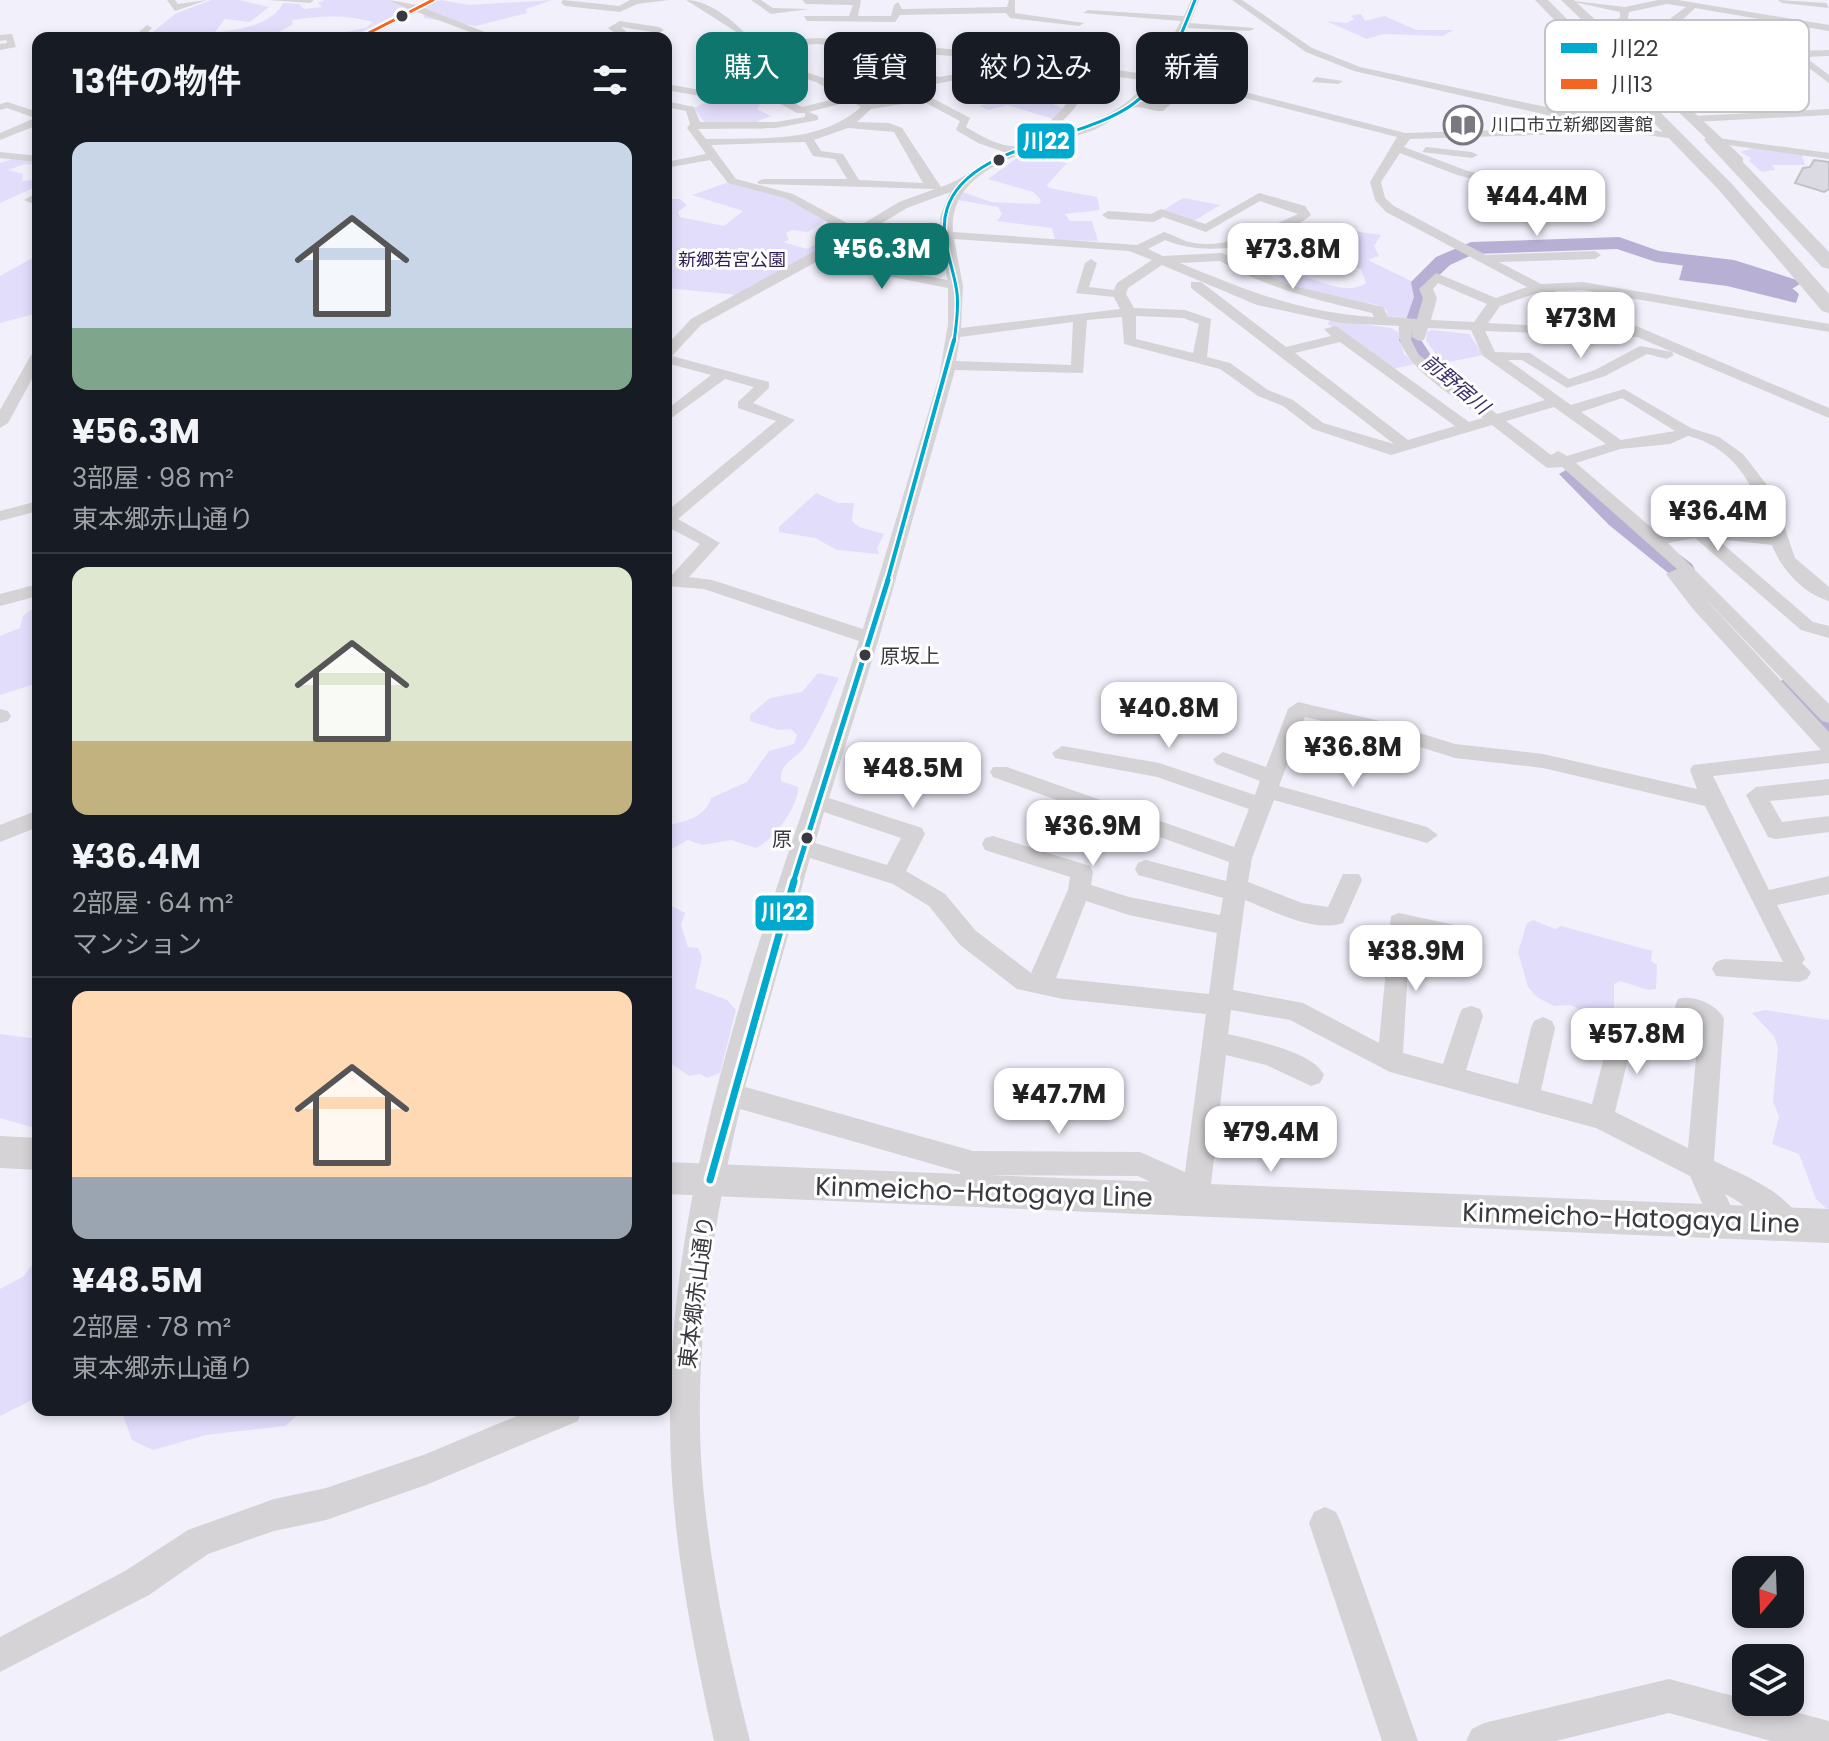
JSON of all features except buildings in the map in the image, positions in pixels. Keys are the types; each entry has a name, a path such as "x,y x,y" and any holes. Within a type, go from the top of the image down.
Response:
{"highway":[{"path":"1539,0 1560,20"},
{"path":"1566,0 1587,20"},
{"path":"1656,112 1751,210 1829,308"},
{"path":"1663,112 1760,208 1829,293"},
{"path":"1683,112 1829,260"},
{"path":"1742,169 1829,278"}],"main road":[{"path":"1539,0 1559,20"},
{"path":"1566,0 1593,20"},
{"path":"1652,112 1752,214 1829,308"},
{"path":"1687,112 1718,141 1829,260"},
{"path":"0,1152 32,1154"},
{"name":"Kinmeicho-Hatogaya Line","path":"672,1178 974,1177 1195,1195 1724,1221 1813,1229"}],"street":[{"path":"171,0 175,8 203,0"},
{"path":"273,0 310,0"},
{"path":"393,0 479,32"},
{"path":"371,32 433,0"},
{"path":"569,0 565,3 620,9 635,1 665,0"},
{"path":"677,8 688,0 740,32"},
{"path":"755,0 771,11 858,2 849,19 840,27 868,28 870,19 895,19 900,0"},
{"path":"1076,32 1079,23 1099,0"},
{"path":"1179,32 1195,0"},
{"path":"1236,0 1309,50 1357,69 1624,129 1676,136"},
{"path":"1566,0 1612,6 1664,1 1771,20"},
{"path":"1706,10 1717,0"},
{"path":"1744,16 1751,0"},
{"path":"1782,0 1827,10 1828,28"},
{"path":"895,12 1012,5 1010,15 1079,23"},
{"path":"1674,20 1692,6"},
{"path":"806,7 849,19"},
{"path":"803,32 806,7"},
{"path":"1088,13 1250,28"},
{"path":"619,32 613,28 620,24 663,28 656,32"},
{"path":"143,32 147,28"},
{"path":"0,38 9,36 13,45 0,47"},
{"path":"1120,63 1125,63"},
{"path":"1809,65 1829,80"},
{"path":"1316,80 1341,87"},
{"path":"672,88 740,100 777,98 814,118 776,125 696,125 692,128 732,181 789,196 854,232 952,261"},
{"path":"1435,102 1451,92"},
{"path":"672,104 694,94"},
{"path":"1248,97 1400,143 1468,154 1466,136"},
{"path":"672,350 696,322 815,258 903,205 958,186 1020,151 1092,128 1136,100"},
{"path":"936,102 966,120 960,128 982,141 1020,151"},
{"path":"801,111 827,104"},
{"path":"864,104 868,106"},
{"path":"847,125 868,106 876,104"},
{"path":"1020,151 1073,104"},
{"path":"0,107 7,105 32,115"},
{"path":"672,106 690,109 696,125"},
{"path":"1694,119 1829,112"},
{"path":"0,121 23,127"},
{"path":"0,137 32,122"},
{"path":"704,142 808,139 847,125 889,126 898,130 931,186"},
{"path":"1624,129 1466,136 1400,143 1377,176 1376,197 1390,209 1538,288 1829,413"},
{"path":"808,139 817,154 839,156 855,183"},
{"path":"1718,141 1829,156"},
{"path":"1400,143 1461,173 1523,188"},
{"path":"0,155 32,158"},
{"path":"672,164 713,156"},
{"path":"741,183 819,180 958,186"},
{"name":"東本郷赤山通り","path":"732,1741 704,1629 692,1548 686,1448 676,1368 729,1094 802,847 870,638 949,365 956,333 956,286 947,235 948,207 958,186"},
{"path":"1137,250 1164,236 1194,247 1241,240 1305,215 1301,209 1259,197 1206,228"},
{"path":"1108,215 1154,218 1161,213 1241,240"},
{"path":"947,235 1117,244 1252,298 1311,314 1384,324 1648,336"},
{"path":"1480,259 1595,255"},
{"path":"1573,256 1597,287"},
{"path":"1384,324 1378,310 1285,288 1260,279 1222,257 1161,260 1122,286 1119,294 1129,312 1129,341 1225,366 1263,393 1310,396 1406,446"},
{"path":"815,258 956,286"},
{"path":"1091,263 1081,290 1119,294"},
{"path":"1182,269 1187,278 1284,352 1310,396 1318,426 1391,450 1466,427 1624,393 1686,431 1698,433 1728,448 1764,491 1779,541 1790,565 1829,595"},
{"path":"1495,303 1436,277 1426,289 1430,298 1404,340 1413,357 1566,462 1653,538 1829,716"},
{"path":"1477,328 1495,303 1538,288 1597,287 1829,328"},
{"path":"956,333 1129,312 1193,316 1206,322 1199,359"},
{"path":"1311,314 1466,427"},
{"path":"949,365 1078,370 1080,318"},
{"path":"1477,328 1492,356 1618,445"},
{"path":"1284,352 1342,337"},
{"path":"1492,356 1525,356 1567,384 1600,373 1645,349 1664,357 1679,349"},
{"path":"672,359 764,385 743,405 787,420 672,516"},
{"path":"0,423 32,368"},
{"path":"672,412 721,375"},
{"path":"1566,462 1618,445 1670,439 1686,431"},
{"path":"0,516 32,508"},
{"path":"672,523 711,543 672,580"},
{"path":"1779,541 1699,532 1635,541 1664,562 1699,605 1776,684 1829,745"},
{"path":"1699,532 1807,626 1829,632"},
{"path":"672,580 758,600 870,638"},
{"path":"0,600 32,592"},
{"path":"1776,684 1798,682"},
{"path":"1195,1195 1229,926 1241,858 1298,709 1384,729 1455,751 1543,761 1712,800"},
{"path":"1062,753 1266,791 1427,835"},
{"path":"1724,969 1796,965 1712,800 1700,770 1829,756"},
{"path":"1223,759 1266,791"},
{"path":"1000,772 1241,858"},
{"path":"1829,787 1756,795 1776,831 1829,824"},
{"path":"817,802 914,834 893,875"},
{"path":"0,834 32,821"},
{"path":"993,844 1082,872 1079,890 1074,893 1041,985"},
{"path":"802,847 893,875 937,900 968,938 1025,982 1294,1010 1390,1061 1601,1118 1753,1194 1813,1229"},
{"path":"1146,869 1236,890 1300,912 1335,917 1351,880"},
{"path":"1762,900 1829,885"},
{"path":"1079,890 1129,906 1229,926"},
{"path":"1390,1061 1399,922 1451,933"},
{"path":"1687,1006 1712,1019 1700,1168 1724,1221"},
{"path":"1451,1078 1471,1016"},
{"path":"1601,1118 1625,1022"},
{"path":"1527,1098 1543,1028"},
{"path":"1214,1041 1271,1055 1311,1075"},
{"path":"729,1094 974,1177"},
{"path":"0,1655 137,1583 199,1541 274,1515 326,1504 426,1469 553,1416"},
{"path":"1325,1523 1400,1741"},
{"path":"1484,1741 1669,1696 1829,1739"}],"green space":[{"path":"211,0 239,0 269,7 250,22 225,19 215,32 153,32 175,14"},
{"path":"325,0 388,0 411,7 361,32 345,32 366,28 373,22 332,16 292,20 293,24 279,32 215,32 257,24 273,16 283,3 299,4 304,9 322,7 318,3"},
{"path":"441,0 469,5 552,0 526,9 527,13 476,26 424,18 423,7"},
{"path":"1361,14 1365,21 1385,16 1416,30 1453,30 1443,36 1383,34 1367,39 1326,21 1346,23 1354,19 1351,16"},
{"path":"702,104 758,104 757,109 771,116 756,122 705,123 694,108"},
{"path":"986,104 1052,104 1066,110 1057,120 1007,105 989,110 979,106"},
{"path":"1754,148 1802,155 1805,165 1772,165 1775,170 1762,172 1749,161 1751,158 1740,152"},
{"path":"1022,154 1067,163 1047,185 1049,188 1097,197 1100,210 1065,214 1070,221 1092,221 1098,241 1055,240 1052,228 997,221 1002,214 998,207 958,200 963,192 991,202 1039,204 1041,200 1033,192 988,179"},
{"path":"12,159 32,160 32,165 8,170 23,174 22,181 32,180 32,189 0,203 0,163"},
{"name":"新郷若宮公園","path":"732,181 770,190 828,219 808,232 791,230 786,233 789,240 783,242 807,249 820,242 831,244 738,295 672,289 672,199 680,199 687,205 678,212 680,217 724,226 743,211 692,195"},
{"path":"1183,198 1220,205 1194,221 1162,211"},
{"path":"1319,226 1381,235 1374,246 1379,256 1368,260 1413,282 1420,297 1412,321 1388,320 1387,311 1378,305 1292,288 1262,273 1299,276 1342,288 1366,283 1361,269 1325,261 1287,242"},
{"path":"32,258 32,315 0,323 0,276"},
{"path":"1331,320 1391,328 1398,332 1404,354 1416,364 1392,369 1327,323"},
{"path":"1427,332 1469,334 1484,355 1443,363 1426,341"},
{"path":"816,493 838,503 854,503 852,521 859,527 884,534 877,548 879,554 837,550 815,538 779,532 779,527"},
{"path":"32,609 32,685 0,695 0,636 20,628 23,616"},
{"path":"818,673 839,678 810,738 783,769 781,781 798,787 790,813 777,831 756,848 731,840 702,845 688,840 672,849 672,824 699,814 711,798 747,782 769,751 794,744 797,735 791,729 778,730 750,721 750,715 770,698 802,692"},
{"path":"672,906 685,913 681,925 688,947 698,948 702,957 695,988 727,1000 736,1010 720,1073 707,1078 700,1074 689,1076 672,1064"},
{"path":"1533,920 1555,929 1561,926 1652,951 1651,961 1657,965 1656,989 1648,990 1620,981 1614,984 1614,1010 1585,1012 1570,1005 1554,1006 1538,998 1528,987 1518,952 1527,923"},
{"path":"1765,1010 1829,1020 1829,1211 1816,1199 1799,1154 1772,1144 1779,1117 1773,1101 1778,1048 1774,1036 1752,1013"},
{"path":"0,1034 32,1038 32,1127 0,1118"},
{"path":"32,1265 32,1400 0,1416 0,1289 24,1276"},
{"path":"123,1416 296,1416 285,1426 206,1435 153,1450 132,1440"}],"shaded area":[{"path":"1684,262 1761,275 1789,286 1799,294 1796,303 1727,286 1679,280"}],"waterway":[{"name":"前野宿川","path":"1422,358 1410,340 1424,297 1421,282 1443,261 1471,248 1619,243 1656,256 1734,266 1790,284"},
{"name":"前野宿川","path":"1571,474 1618,520 1682,570"},
{"name":"前野宿川","path":"1793,687 1829,729"}],"transit line":[{"name":"川13","path":"371,32 433,0"},
{"name":"川22","path":"710,1180 765,976 891,571 948,368 956,331 957,303 944,223 950,201 965,182 985,167 1008,155 1112,117 1133,104 1162,70 1195,0"}],"place":[{"name":"川口市立新郷図書館","path":"1463,125"},
{"name":"原坂上","path":"865,655"},
{"name":"原","path":"807,838"}]}
